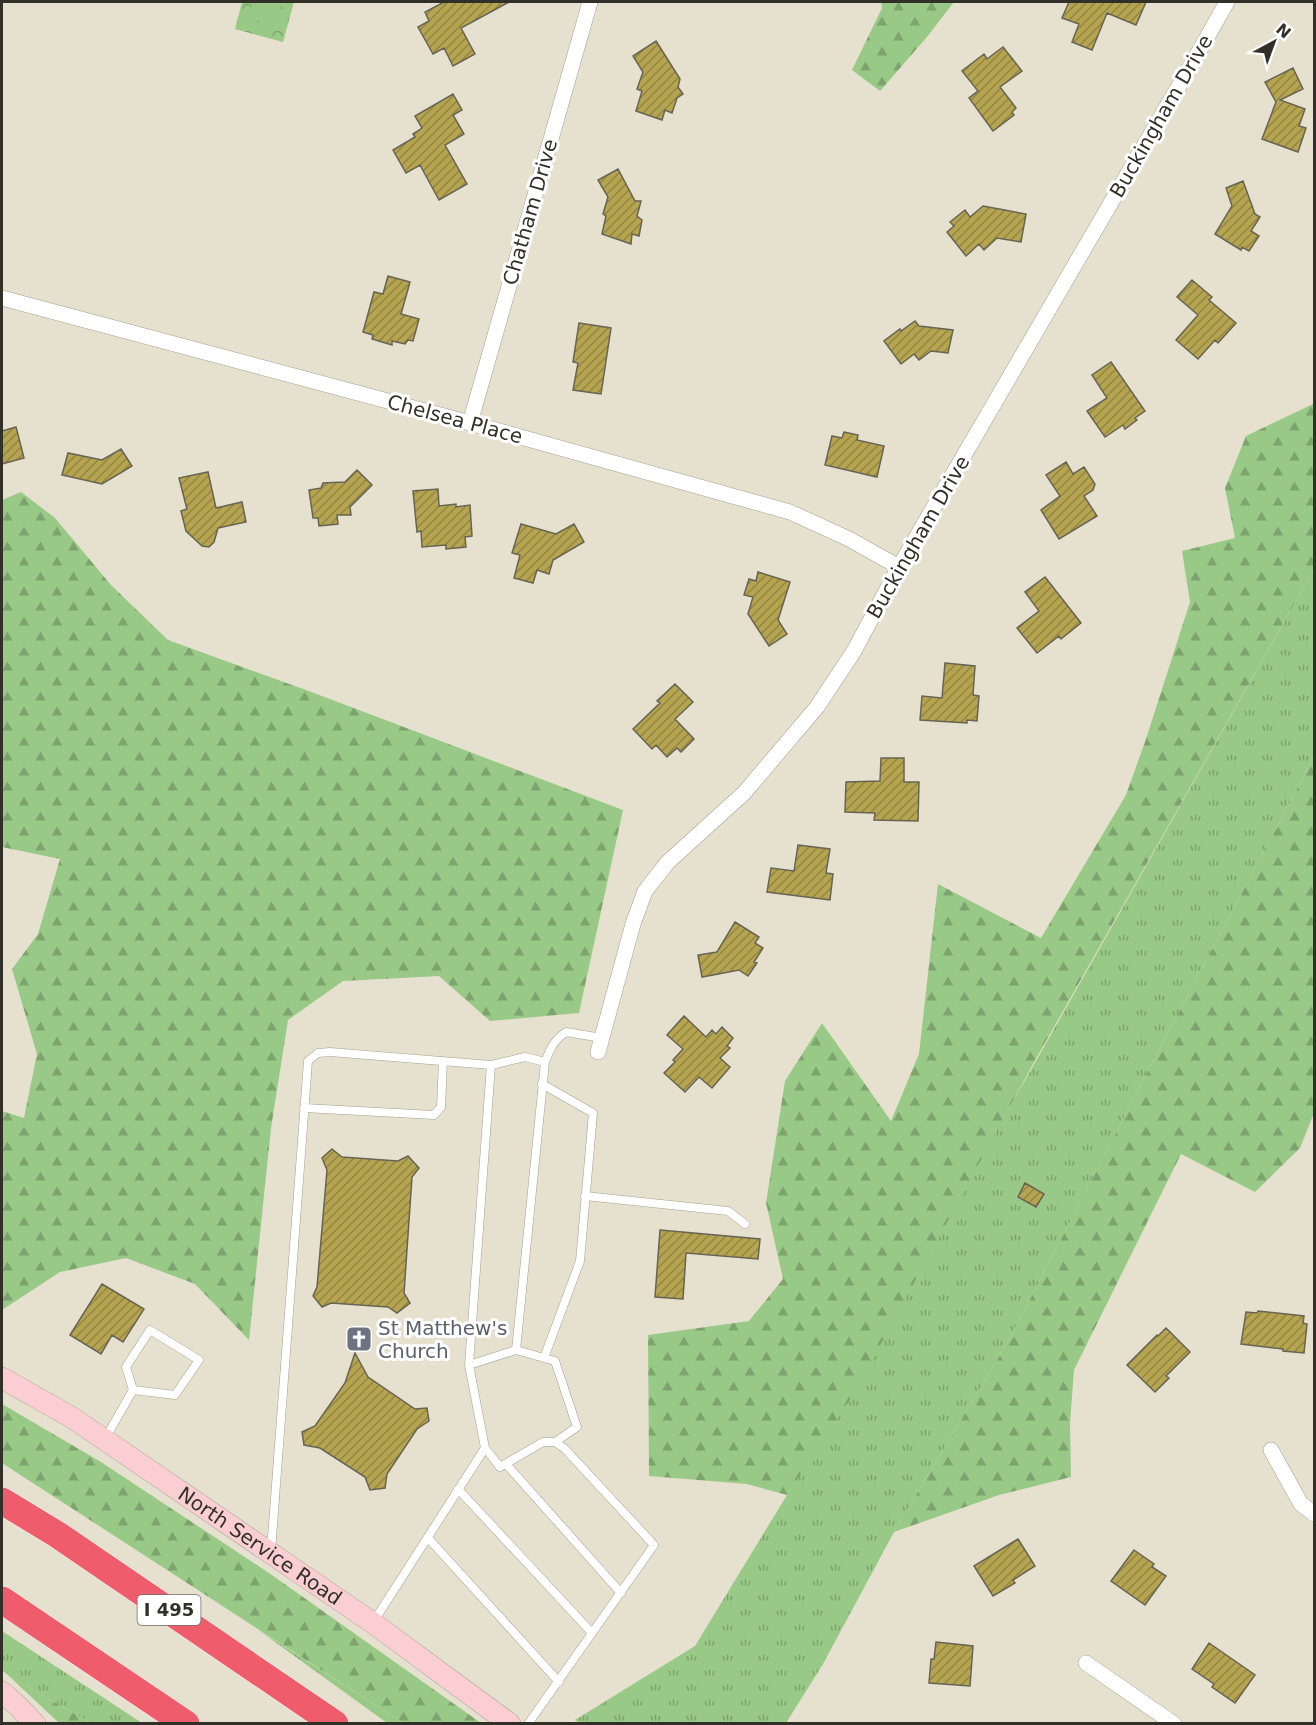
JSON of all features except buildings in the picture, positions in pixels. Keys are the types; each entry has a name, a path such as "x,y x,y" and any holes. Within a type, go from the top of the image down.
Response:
{"highway":[{"name":"I 495","path":"2,1501 58,1535 335,1724"},
{"path":"2,1600 186,1724"}],"main road":[{"name":"North Service Road","path":"2,1378 71,1417 271,1553 373,1623 510,1724"},
{"path":"2,1692 35,1724"}],"street":[{"name":"Chatham Drive","path":"470,423 590,2"},
{"name":"Buckingham Drive","path":"600,1045 633,924 645,891 668,862 744,793 817,707 854,651 899,567 1227,2"},
{"name":"Chelsea Place","path":"2,298 470,423 790,512 849,539 899,567"},
{"path":"1271,1450 1301,1504 1314,1514"},
{"path":"1086,1663 1173,1724"}],"lane":[{"path":"516,1350 545,1062 558,1037 566,1032 600,1045"},
{"path":"271,1553 308,1061 318,1053 330,1052 491,1065 525,1057 545,1062"},
{"path":"304,1108 434,1115 441,1107 443,1061"},
{"path":"469,1365 516,1350 555,1360 577,1427 555,1442 543,1442 500,1467 485,1448 469,1365 491,1065"},
{"path":"542,1084 592,1113 580,1261 544,1358"},
{"path":"585,1196 728,1211 745,1224"},
{"path":"105,1440 133,1390 126,1367 150,1330 199,1360 175,1395 133,1390"},
{"path":"528,1724 654,1545 565,1449 555,1442"},
{"path":"373,1623 485,1448"},
{"path":"506,1464 621,1593"},
{"path":"459,1489 592,1634"},
{"path":"428,1538 559,1682"}],"green space":[{"path":"242,2 294,2 283,42 235,29"},
{"path":"253,2 283,2 275,26 248,18"},
{"path":"881,2 954,2 880,91 852,70 882,8"},
{"path":"1314,397 1314,569 1033,1064 853,1395 787,1495 747,1484 649,1476 648,1335 749,1321 783,1279 766,1203 785,1081 822,1023 891,1121 919,1054 938,884 1041,938 1126,795 1190,602 1182,551 1235,538 1225,488 1246,436 1313,404"},
{"path":"21,492 55,518 111,585 168,640 623,810 579,1013 490,1021 439,976 343,981 288,1020 271,1128 249,1340 195,1284 126,1258 60,1272 2,1310 2,1111 24,1118 37,1054 12,969 38,934 60,859 2,847 2,500"},
{"path":"1314,569 1314,757 1009,1340 894,1532 823,1664 786,1723 581,1724 575,1720 695,1646 787,1495"},
{"path":"1314,757 1314,1113 1300,1148 1255,1192 1181,1154 1074,1370 1070,1423 1071,1477 999,1495 894,1532 1009,1340"},
{"path":"2,1404 101,1462 269,1573 481,1723 403,1723 2,1463"},
{"path":"257,1629 403,1723 387,1723"},
{"path":"2,1631 142,1723 91,1723 10,1677 2,1670"},
{"path":"10,1677 91,1723 59,1723"}],"place":[{"name":"St Matthew's Church","path":"359,1339"}]}
